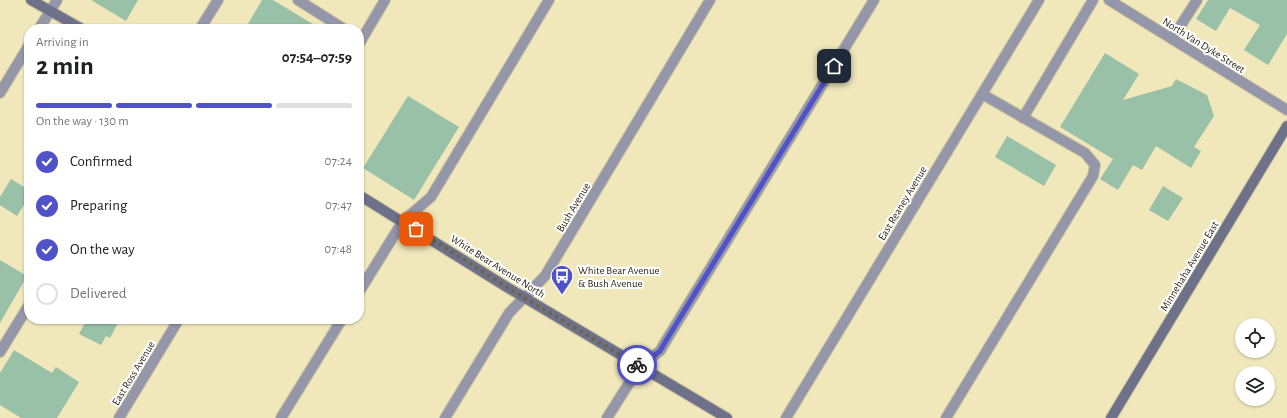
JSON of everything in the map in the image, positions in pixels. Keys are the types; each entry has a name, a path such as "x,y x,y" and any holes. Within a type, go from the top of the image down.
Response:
{"main road":[{"path":"31,0 73,24"},
{"name":"Minnehaha Avenue East","path":"1111,418 1287,126"},
{"name":"White Bear Avenue North","path":"364,198 525,298 727,418"}],"street":[{"path":"42,24 57,0"},
{"path":"203,24 218,0"},
{"path":"298,0 336,24"},
{"path":"364,35 385,0"},
{"path":"364,284 403,221 431,197 549,0"},
{"name":"Bush Avenue","path":"445,418 509,313 546,276 710,0"},
{"path":"607,418 640,366 660,351 874,0"},
{"name":"East Reaney Avenue","path":"786,418 1039,0"},
{"path":"1023,118 1092,0"},
{"name":"North Van Dyke Street","path":"1108,0 1287,110"},
{"path":"1172,39 1197,0"},
{"path":"0,93 24,53"},
{"path":"946,418 1093,176 1095,166 1085,153 982,94"},
{"path":"0,352 24,313"},
{"name":"East Ross Avenue","path":"119,418 176,324"},
{"path":"281,418 339,324"}],"building":[{"path":"91,0 138,0 126,21"},
{"path":"262,0 273,0 313,24 248,24"},
{"path":"1208,0 1287,0 1287,34 1268,65 1244,50 1260,25 1230,8 1216,31 1196,19"},
{"path":"1105,53 1139,74 1123,100 1172,86 1176,79 1207,95 1214,116 1194,147 1201,151 1191,168 1156,146 1142,170 1133,165 1118,190 1100,179 1113,159 1060,127"},
{"path":"408,96 459,127 414,200 364,169"},
{"path":"1007,136 1056,165 1044,186 995,157"},
{"path":"11,179 24,187 24,205 17,216 0,205 0,197"},
{"path":"1163,186 1183,198 1168,221 1149,210"},
{"path":"0,260 24,274 24,281 0,323"},
{"path":"84,324 117,324 110,338 106,336 101,345 79,334"},
{"path":"14,350 52,373 56,367 79,382 57,418 21,418 0,405 0,373"}],"way so far":[{"path":"416,229 505,286 637,365"}],"place":[{"name":"White Bear Avenue & Bush Avenue","path":"562,296"}],"route":[{"path":"637,365 640,366 660,351 834,66"}]}
